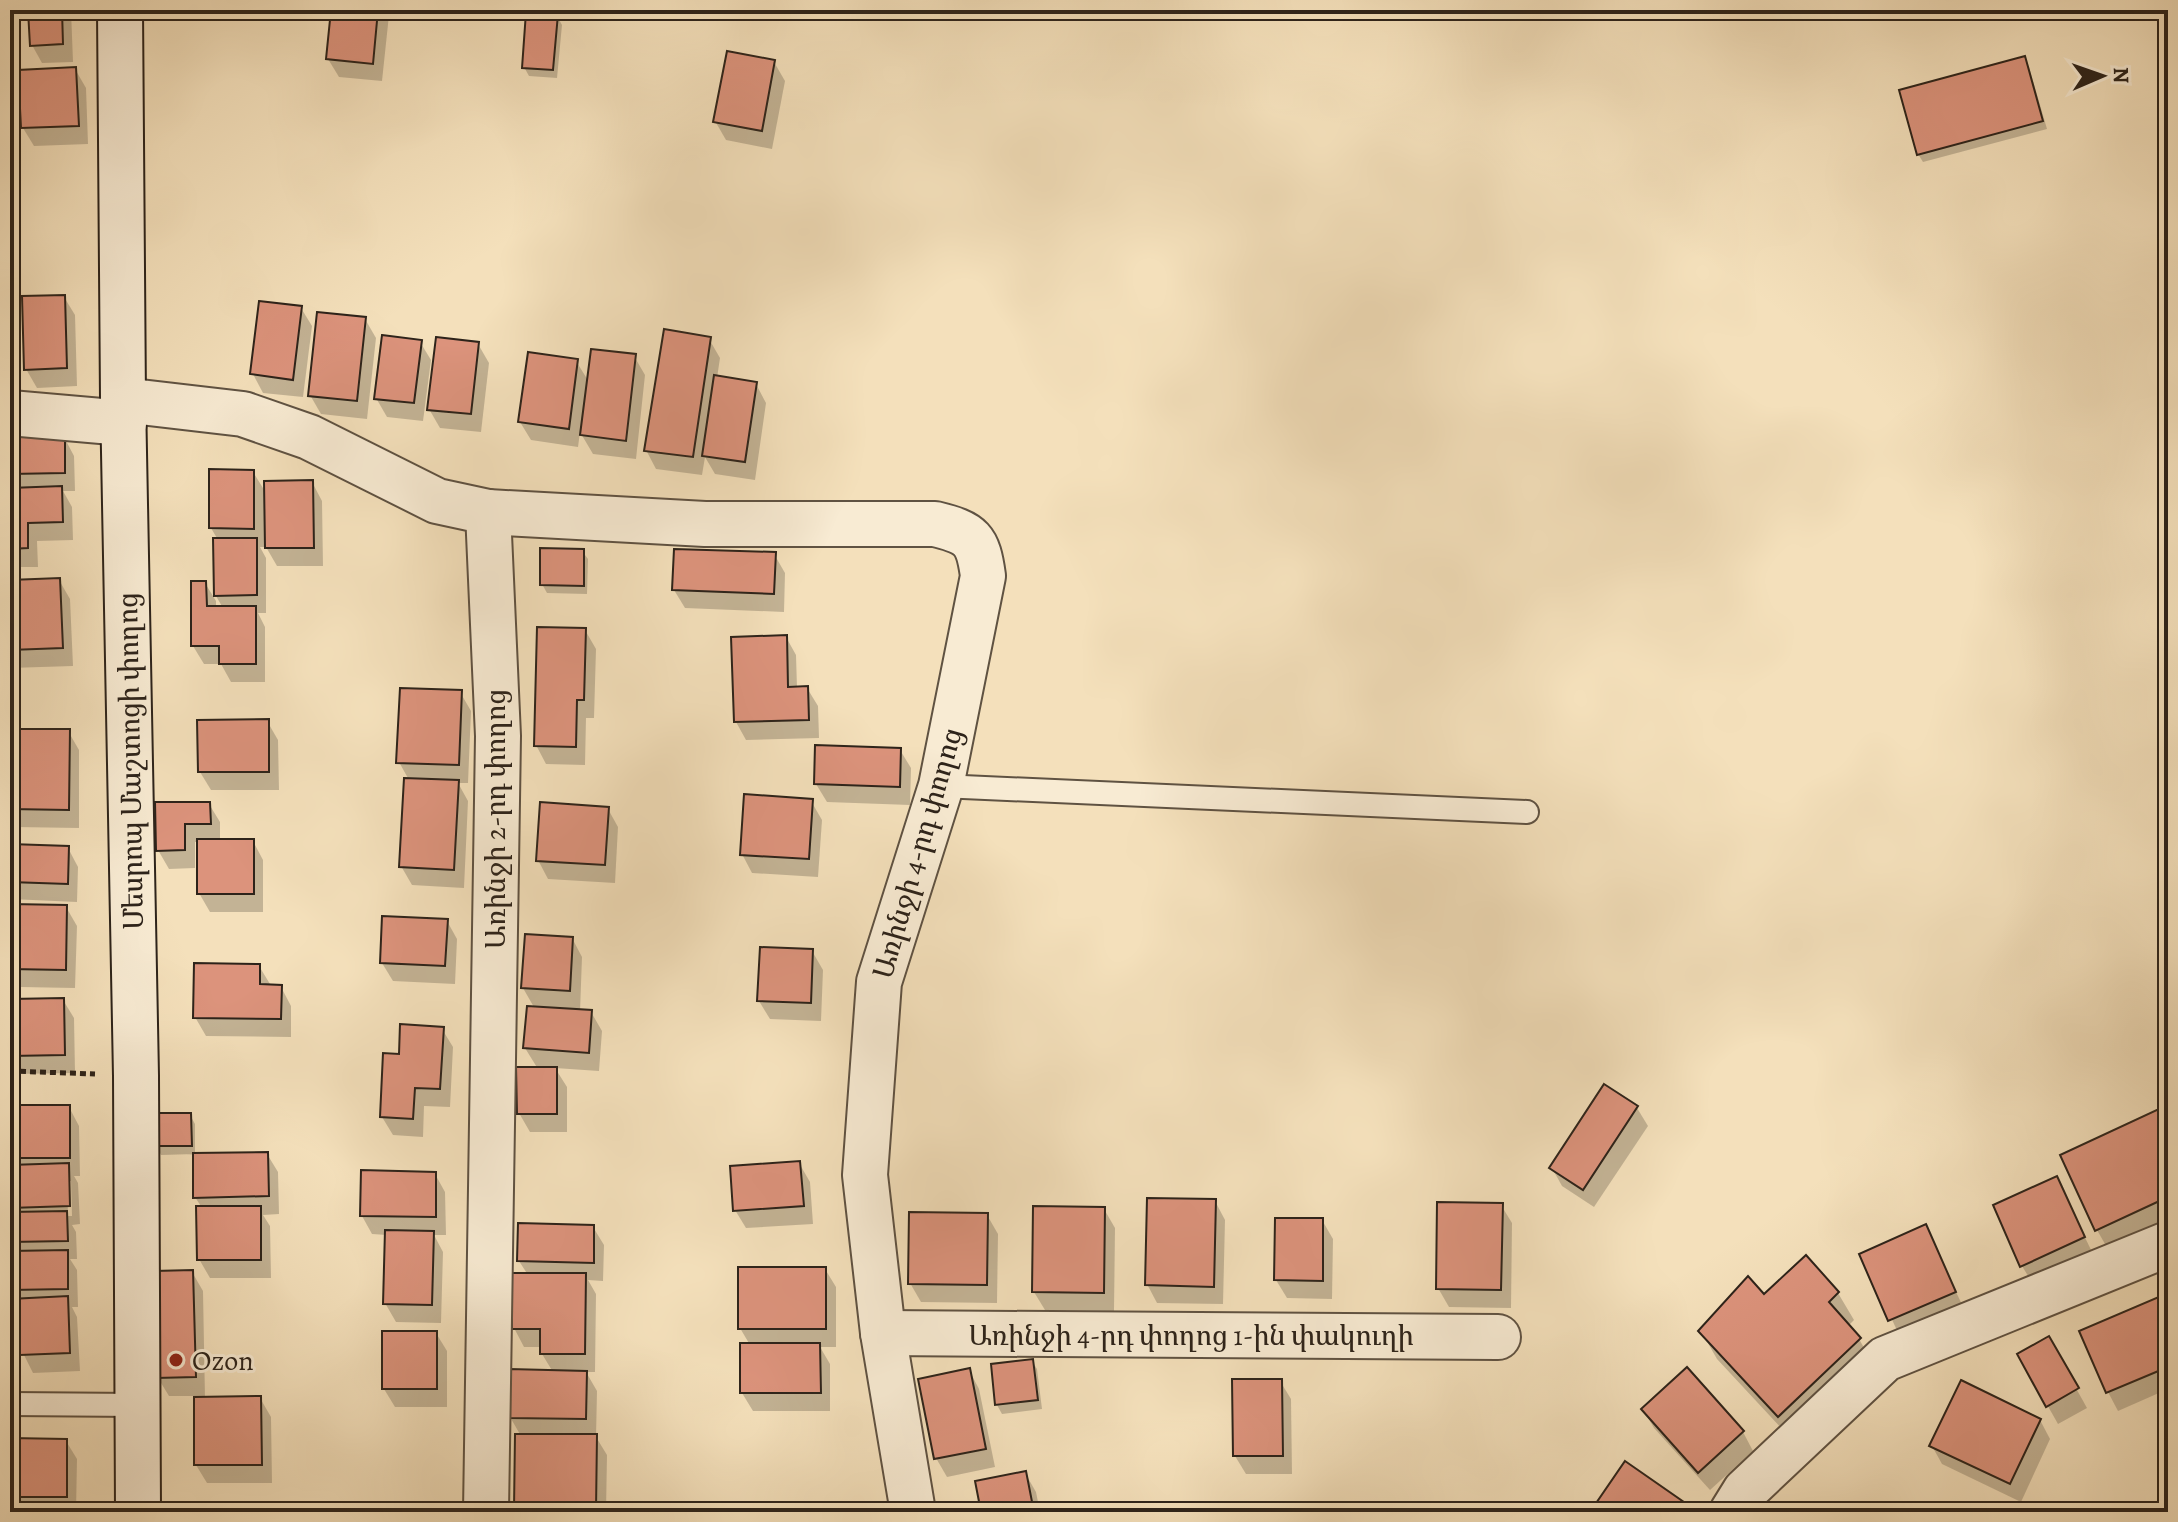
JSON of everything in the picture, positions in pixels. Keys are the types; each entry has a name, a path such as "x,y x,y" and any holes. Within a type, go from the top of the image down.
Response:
{"street":[{"name":"Մեսրոպ Մաշտոցի փողոց","path":"120,10 123,411 136,1076 138,1512"},
{"path":"10,413 123,411 243,414 309,437 437,501 488,512"},
{"name":"Առինջի 4-րդ փողոց","path":"488,512 705,524 935,524 962,530 980,551 983,576 941,786 879,982 865,1175 883,1333 913,1512"},
{"name":"Առինջի 2-րդ փողոց","path":"486,1512 498,736 488,512"},
{"path":"1732,1512 1745,1491 1885,1359 2168,1244"},
{"name":"Առինջի 4-րդ փողոց 1-ին փակուղի","path":"883,1333 1498,1337"}],"lane":[{"path":"941,786 1527,812"},
{"path":"10,1404 137,1405"}],"path":[{"path":"10,1071 136,1076"}],"building":[{"path":"28,10 62,10 63,44 30,46"},
{"path":"331,10 378,10 373,64 326,59"},
{"path":"526,12 558,14 553,70 522,68"},
{"path":"727,51 775,60 762,131 713,122"},
{"path":"2025,56 2043,121 1917,155 1899,90"},
{"path":"76,67 79,126 21,128 18,70"},
{"path":"65,295 67,368 24,370 22,296"},
{"path":"259,301 302,306 293,380 250,374"},
{"path":"317,312 366,317 357,401 308,396"},
{"path":"664,329 711,337 693,457 644,451"},
{"path":"382,335 422,340 414,403 374,399"},
{"path":"436,337 479,342 471,414 427,410"},
{"path":"591,349 636,354 626,441 580,435"},
{"path":"528,352 578,359 569,429 518,422"},
{"path":"714,375 757,382 745,462 702,456"},
{"path":"65,435 65,473 10,474 10,436"},
{"path":"209,469 254,470 254,529 209,528"},
{"path":"313,480 314,548 265,548 264,481"},
{"path":"62,486 63,522 28,523 28,548 10,549 10,488"},
{"path":"213,538 257,538 257,595 214,596"},
{"path":"540,548 584,549 584,586 540,585"},
{"path":"674,549 776,552 774,594 672,590"},
{"path":"60,578 63,648 10,650 10,580"},
{"path":"191,581 206,581 207,606 256,606 256,664 219,664 219,646 191,646"},
{"path":"537,627 586,628 584,700 577,700 576,747 534,746"},
{"path":"787,635 788,687 808,686 809,720 734,722 731,637"},
{"path":"400,688 462,690 459,765 396,763"},
{"path":"269,719 269,772 198,772 197,720"},
{"path":"10,729 70,729 69,810 10,809"},
{"path":"815,745 901,748 900,787 814,784"},
{"path":"404,778 459,780 454,870 399,867"},
{"path":"744,794 813,799 809,859 740,855"},
{"path":"155,802 210,802 211,824 185,824 185,850 156,851"},
{"path":"540,802 609,807 605,865 536,861"},
{"path":"197,839 254,839 254,894 197,894"},
{"path":"10,844 69,846 68,884 10,882"},
{"path":"10,904 67,905 66,970 10,969"},
{"path":"382,916 448,919 445,966 380,963"},
{"path":"525,934 573,937 570,991 521,988"},
{"path":"760,947 813,949 811,1003 757,1001"},
{"path":"194,963 260,964 260,984 282,985 281,1019 193,1018"},
{"path":"64,998 65,1055 10,1056 10,999"},
{"path":"527,1006 592,1010 589,1053 523,1048"},
{"path":"400,1024 444,1027 440,1089 415,1088 413,1119 380,1117 383,1053 399,1054"},
{"path":"516,1067 557,1067 557,1114 517,1114"},
{"path":"1604,1084 1638,1106 1583,1190 1549,1168"},
{"path":"10,1105 70,1105 70,1158 10,1158"},
{"path":"2161,1108 2168,1122 2168,1197 2095,1231 2060,1155"},
{"path":"154,1113 191,1113 192,1146 154,1146"},
{"path":"268,1152 269,1196 193,1198 193,1153"},
{"path":"800,1161 804,1206 733,1211 730,1166"},
{"path":"69,1163 70,1206 10,1208 10,1165"},
{"path":"361,1170 436,1172 436,1217 360,1216"},
{"path":"2057,1176 2085,1237 2020,1267 1993,1205"},
{"path":"1147,1198 1216,1199 1214,1287 1145,1285"},
{"path":"1437,1202 1503,1203 1501,1290 1436,1289"},
{"path":"196,1206 261,1206 261,1260 197,1260"},
{"path":"1033,1206 1105,1207 1104,1293 1032,1292"},
{"path":"67,1211 68,1241 10,1242 10,1212"},
{"path":"909,1212 988,1213 987,1285 908,1284"},
{"path":"1275,1218 1323,1218 1323,1281 1274,1280"},
{"path":"518,1223 594,1225 594,1263 517,1261"},
{"path":"1926,1224 1956,1292 1888,1321 1859,1254"},
{"path":"385,1230 434,1231 432,1305 383,1304"},
{"path":"68,1250 68,1289 10,1290 10,1251"},
{"path":"1806,1255 1839,1292 1829,1302 1861,1338 1778,1417 1698,1331 1748,1276 1764,1294"},
{"path":"738,1267 826,1267 826,1329 738,1329"},
{"path":"193,1270 196,1377 156,1378 154,1271"},
{"path":"512,1273 586,1273 585,1354 540,1354 540,1329 512,1329"},
{"path":"68,1296 70,1353 20,1355 19,1332 10,1333 10,1299"},
{"path":"2161,1296 2168,1312 2168,1367 2106,1393 2079,1331"},
{"path":"382,1331 437,1331 437,1389 382,1389"},
{"path":"2049,1336 2079,1388 2046,1407 2017,1354"},
{"path":"740,1343 820,1343 821,1393 740,1393"},
{"path":"1033,1359 1038,1400 995,1405 991,1364"},
{"path":"1687,1367 1744,1431 1698,1473 1641,1409"},
{"path":"970,1368 986,1449 934,1459 918,1379"},
{"path":"509,1369 587,1371 586,1419 508,1418"},
{"path":"1232,1379 1282,1379 1283,1456 1233,1456"},
{"path":"1961,1380 2041,1419 2010,1484 1929,1446"},
{"path":"261,1396 262,1465 194,1465 194,1397"},
{"path":"515,1434 597,1434 596,1510 514,1509"},
{"path":"10,1438 67,1439 67,1497 10,1497"},
{"path":"1625,1461 1691,1507 1687,1512 1590,1512"},
{"path":"1026,1471 1034,1512 981,1512 975,1481"},
{"path":"63,1504 63,1512 10,1512 10,1506"}],"place":[{"name":"Ozon","path":"176,1360"}]}
